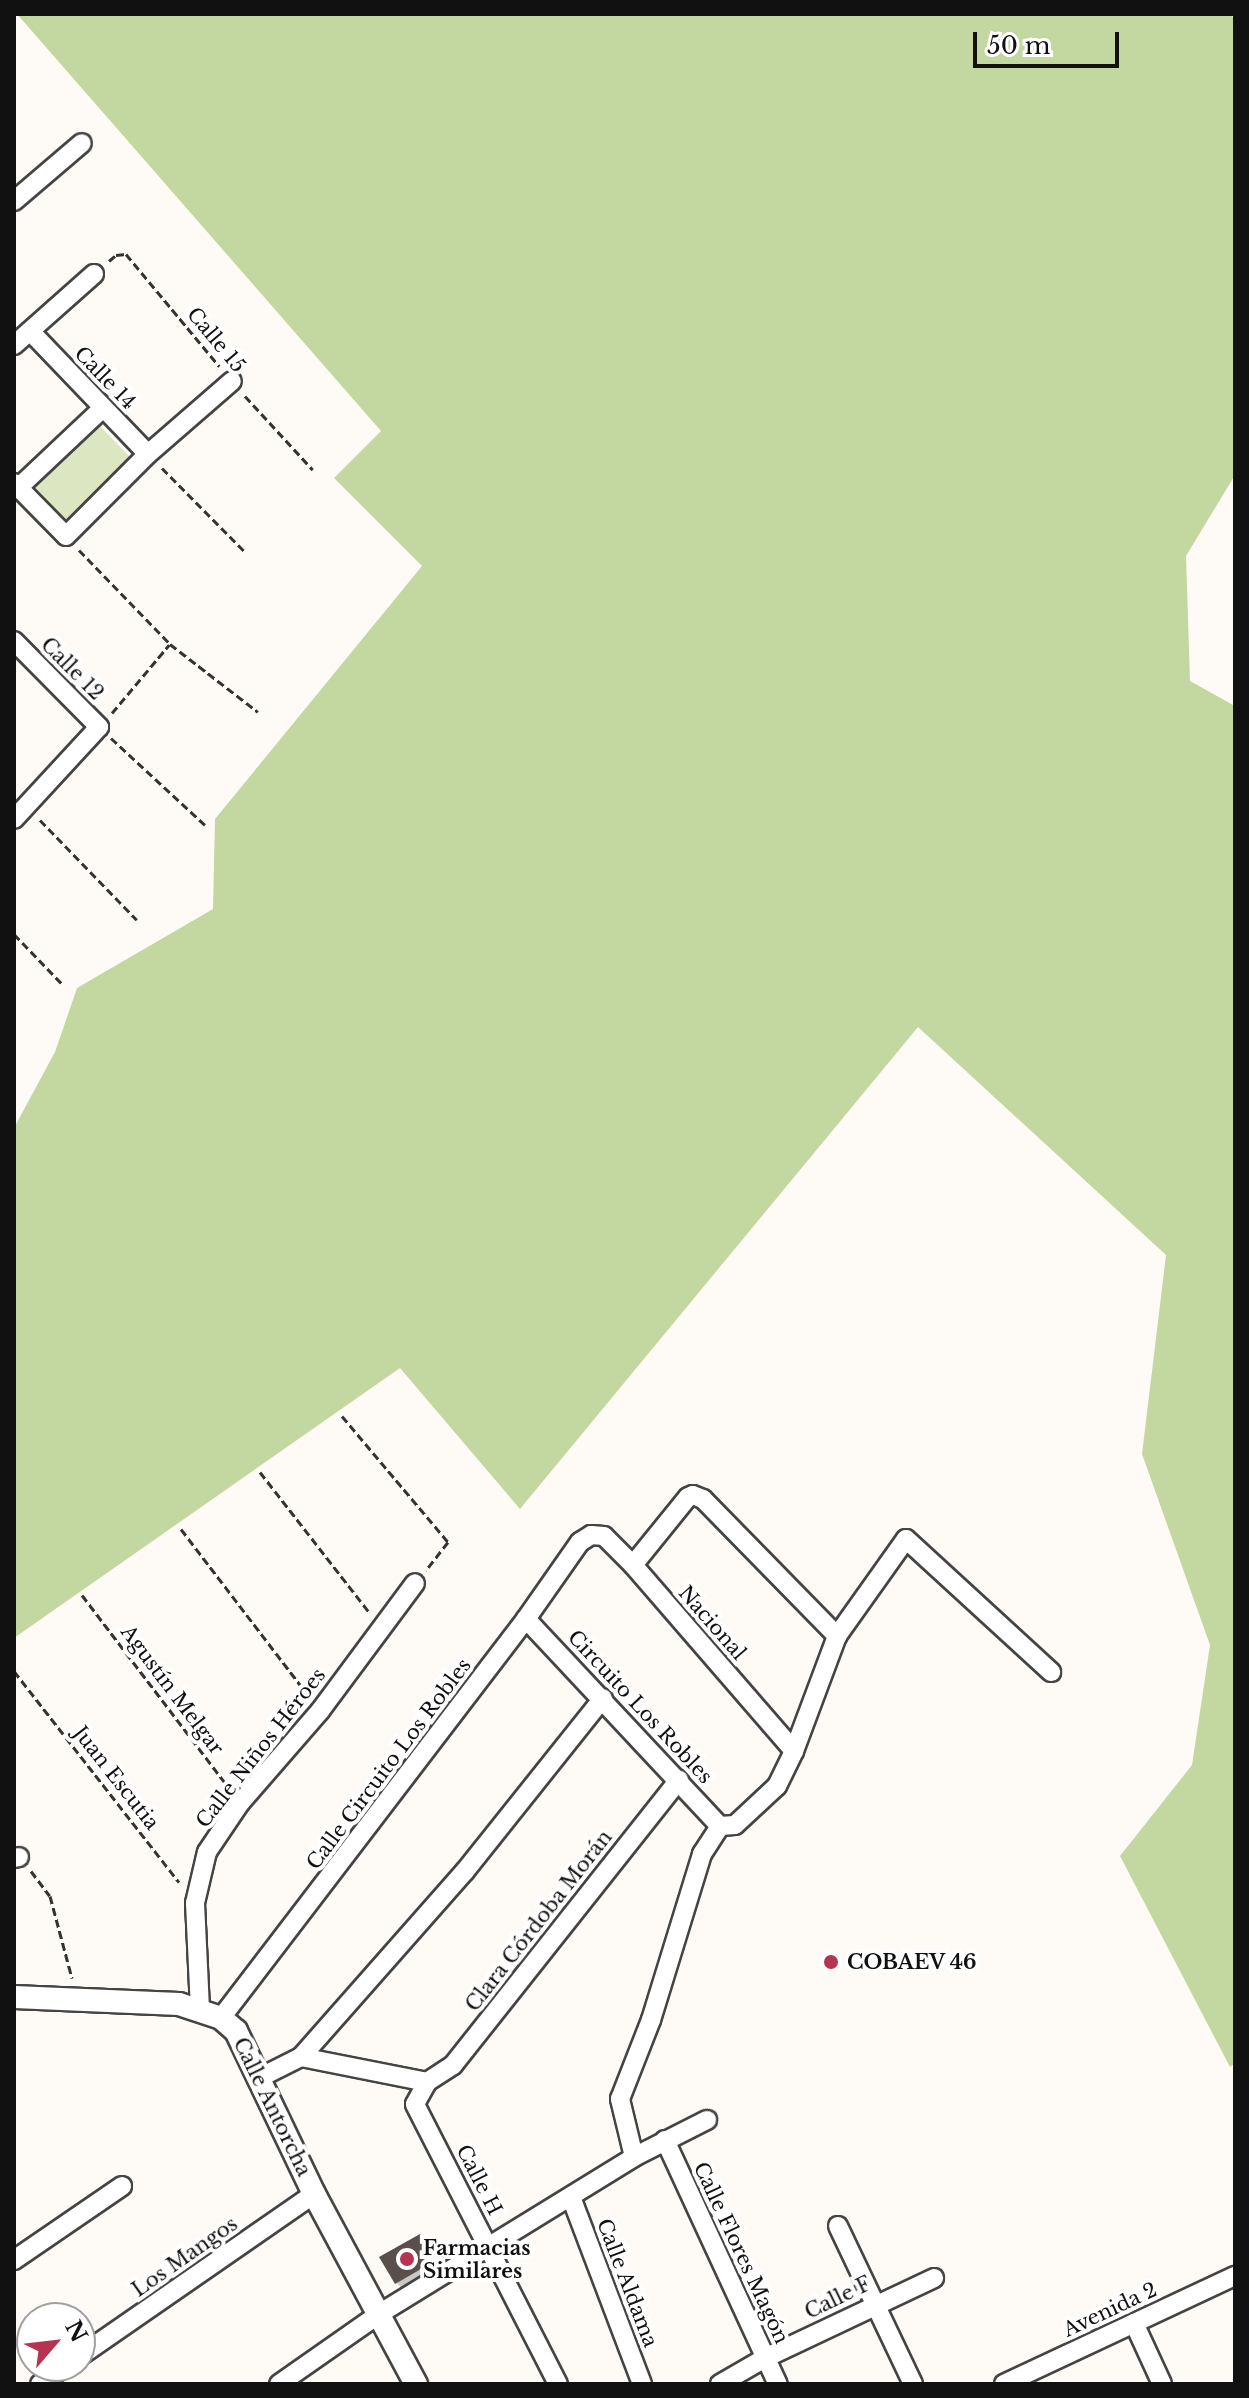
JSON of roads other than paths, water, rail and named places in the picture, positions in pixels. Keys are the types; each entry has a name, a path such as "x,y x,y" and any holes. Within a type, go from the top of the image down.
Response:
{"street":[{"path":"14,201 82,143"},
{"path":"14,345 94,274"},
{"name":"Calle 14","path":"30,331 148,454"},
{"path":"103,408 16,486 66,536 148,454 232,381"},
{"name":"Calle 12","path":"14,641 99,727 18,806"},
{"path":"633,1565 688,1497 693,1495 714,1509 837,1636"},
{"name":"Nacional","path":"591,1535 604,1536 633,1565 794,1751"},
{"name":"Calle Circuito Los Robles","path":"211,2013 526,1619 580,1542 591,1535"},
{"path":"634,2157 620,2099 651,2020 702,1854 720,1826 735,1825 777,1786 794,1751 837,1636 906,1539 1051,1672"},
{"name":"Calle Niños Héroes","path":"211,2013 195,1903 207,1852 240,1803 320,1711 415,1583"},
{"name":"Circuito Los Robles","path":"526,1619 720,1826"},
{"path":"257,2079 301,2057 465,1871 603,1698"},
{"name":"Clara Córdoba Morán","path":"427,2082 453,2065 679,1780"},
{"path":"14,1997 179,2004 211,2013"},
{"name":"Calle Antorcha","path":"211,2013 236,2031 314,2194 416,2384"},
{"path":"301,2057 427,2082"},
{"name":"Calle H","path":"427,2082 415,2104 558,2384"},
{"path":"279,2384 379,2314 634,2157 707,2120"},
{"name":"Calle Flores Magón","path":"665,2140 778,2384"},
{"path":"14,2260 122,2186"},
{"name":"Los Mangos","path":"96,2345 314,2194"},
{"name":"Calle Aldama","path":"571,2197 642,2384"},
{"path":"838,2226 913,2384"},
{"name":"Avenida 2","path":"1014,2382 1235,2276"},
{"name":"Calle F","path":"720,2384 765,2358 934,2278"},
{"path":"1134,2323 1162,2384"}],"place":[{"name":"COBAEV 46","path":"831,1962"},
{"name":"Farmacias Similares","path":"407,2259"}]}
